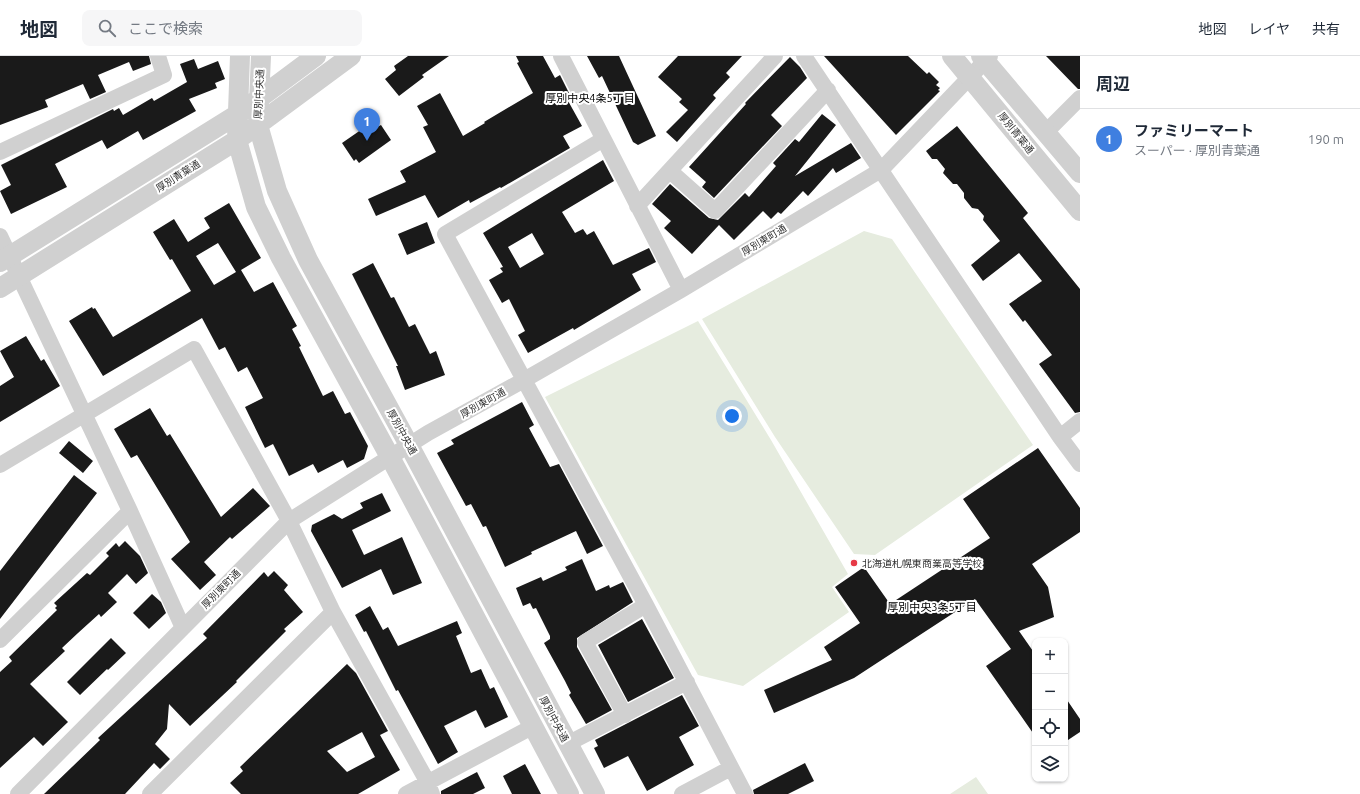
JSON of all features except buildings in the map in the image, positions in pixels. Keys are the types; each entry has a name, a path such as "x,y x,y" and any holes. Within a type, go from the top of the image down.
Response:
{"street":[{"path":"0,152 164,74 158,56"},
{"name":"厚別中央通","path":"240,56 236,140 256,208 281,258 390,457 532,727 569,794"},
{"name":"厚別中央通","path":"261,56 258,125 277,191 308,260 409,445 595,794"},
{"path":"5,259 258,101 316,56"},
{"name":"厚別青葉通","path":"0,288 236,140 351,56"},
{"path":"561,56 602,140 681,290"},
{"path":"637,206 775,56"},
{"path":"804,56 1060,437 1080,464"},
{"name":"厚別青葉通","path":"952,56 1080,211"},
{"path":"986,58 1080,173"},
{"name":"厚別東町通","path":"21,793 289,521 409,445 681,290 880,170 970,77 986,58"},
{"path":"670,171 715,211 828,90"},
{"path":"1046,132 1080,98"},
{"path":"602,140 444,234 646,605 745,794"},
{"path":"0,236 5,259 19,276 130,511 183,628"},
{"path":"0,466 194,349 289,521 333,612 429,788"},
{"path":"1060,437 1080,421"},
{"path":"0,640 130,511"},
{"path":"625,715 586,642 646,605"},
{"path":"150,794 333,612"},
{"path":"567,744 687,682"},
{"path":"406,794 429,788 532,727"},
{"path":"682,794 731,768"}],"shaded area":[{"path":"864,231 892,239 1033,445 875,555 854,554 775,437 702,319"},
{"path":"698,321 771,440 848,574 832,587 849,612 743,686 698,675 545,397"},
{"path":"976,777 988,794 950,794"}],"place":[{"name":"ファミリーマート","path":"367,141"},
{"name":"北海道札幌東商業高等学校","path":"854,563"}],"district":[{"name":"厚別中央4条5丁目","path":"590,98"},
{"name":"厚別中央3条5丁目","path":"932,607"}]}
